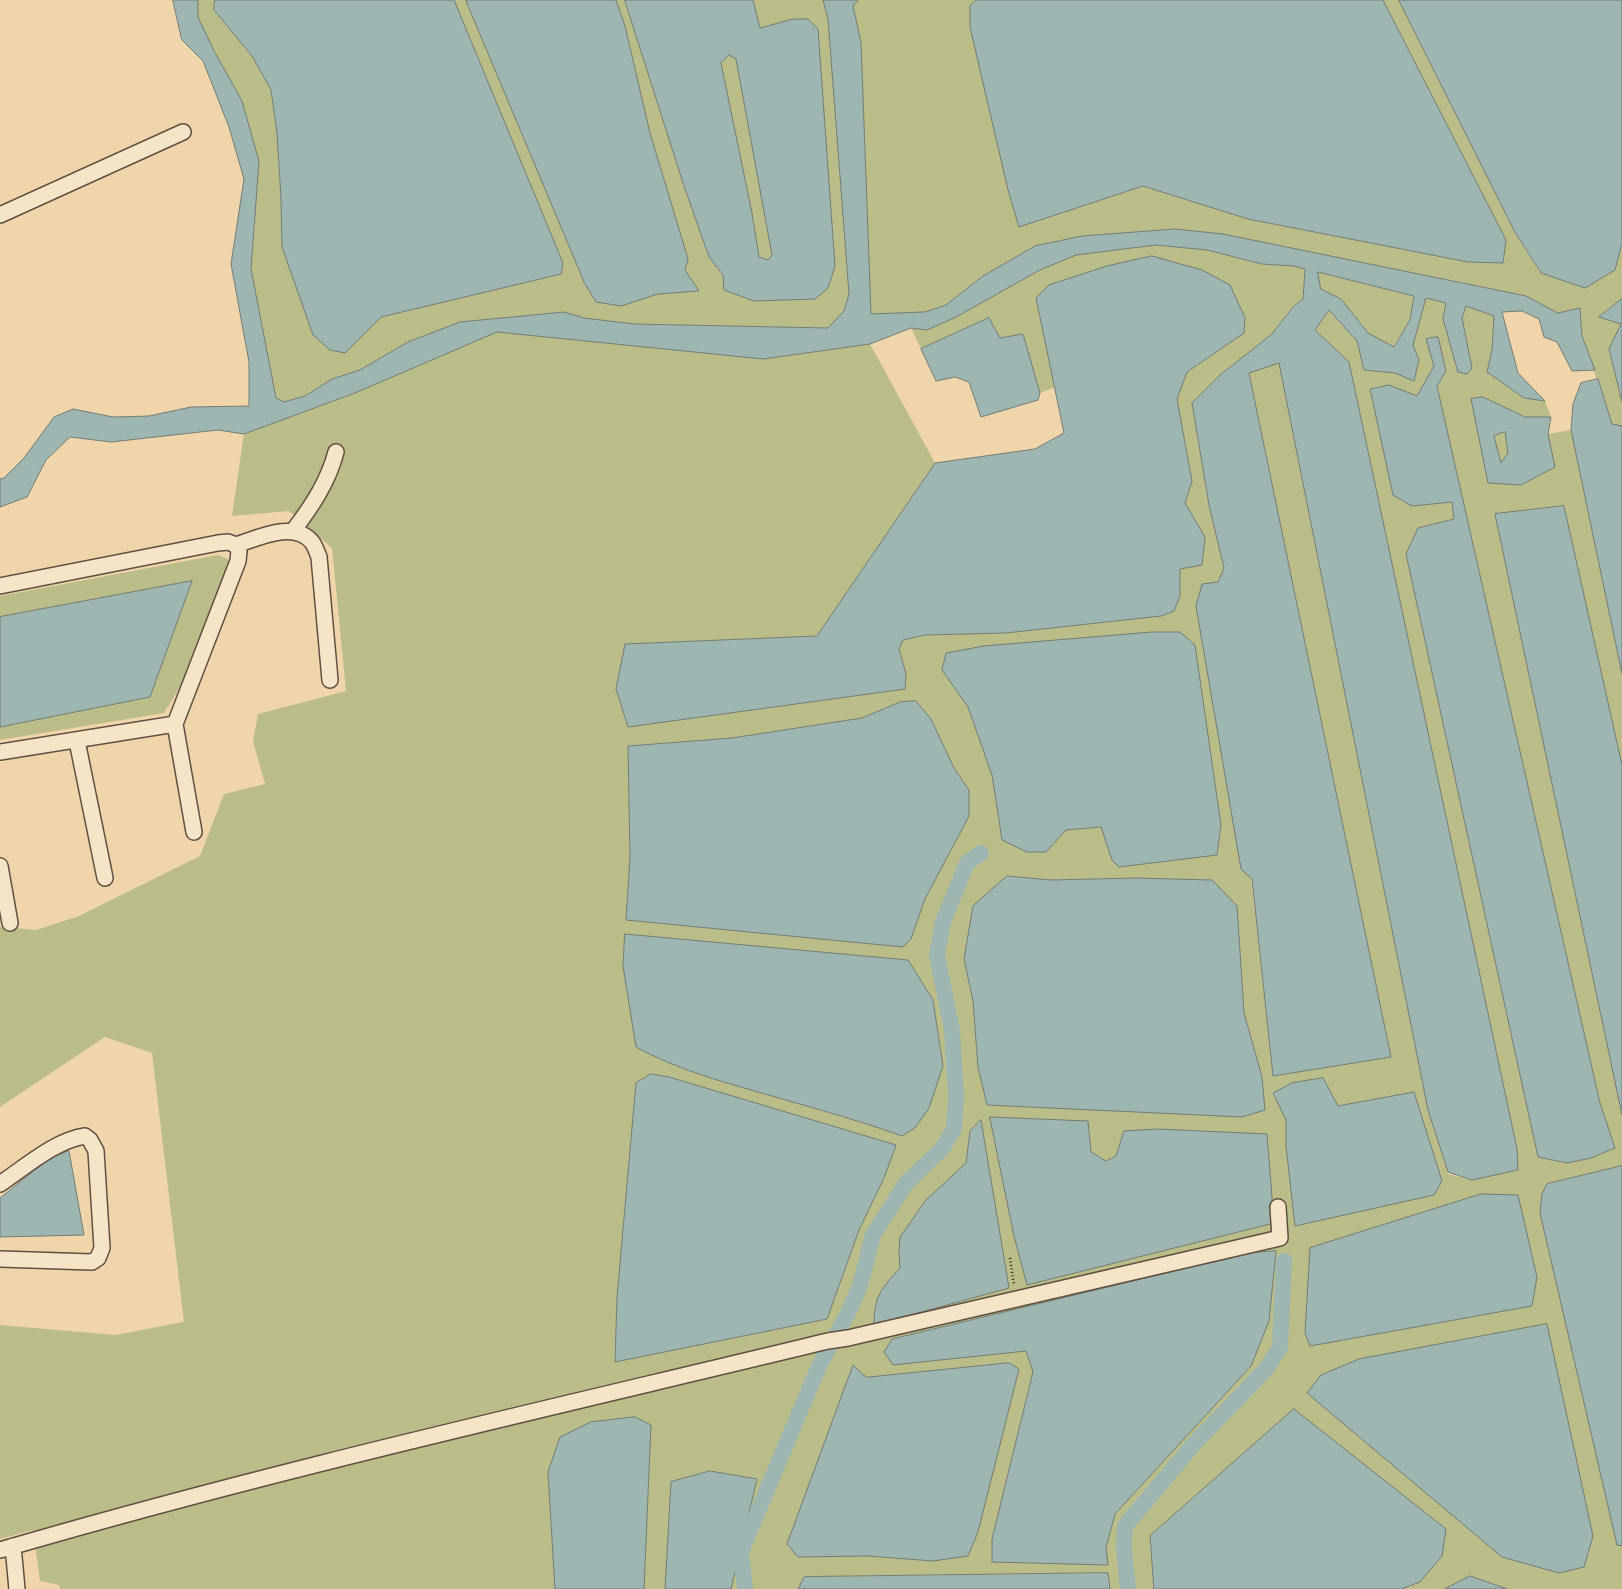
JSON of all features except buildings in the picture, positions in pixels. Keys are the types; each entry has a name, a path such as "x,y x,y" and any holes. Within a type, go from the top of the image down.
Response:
{"street":[{"path":"0,215 183,132"},
{"path":"293,531 319,495 330,472 336,452"},
{"path":"0,586 218,543 228,542 236,545 272,534 293,531 312,542 319,557 330,680"},
{"path":"194,832 175,724 238,561 239,551 236,545"},
{"path":"0,752 175,724"},
{"path":"77,741 105,878"},
{"path":"0,866 10,922"},
{"path":"0,1184 61,1142 74,1137 85,1136 90,1140 96,1151 102,1248 98,1258 92,1262 0,1259"},
{"path":"17,1589 6,1548 312,1466 828,1341 848,1338 1280,1238 1278,1207"}],"path":[{"path":"1010,1258 1016,1299"}],"green space":[{"path":"198,0 215,0 214,10 252,56 271,90 277,133 282,247 294,281 345,353 381,317 561,273 563,263 454,0 466,0 585,284 621,306 658,294 698,291 685,270 688,259 650,133 625,26 616,0 625,0 684,186 709,257 723,275 724,290 815,299 818,29 808,19 793,19 760,28 753,0 823,0 828,19 849,294 844,311 828,328 634,324 584,318 564,312 460,322 408,342 360,370 332,379 305,396 284,402 276,399 251,269 255,224 214,51 198,17"},
{"path":"858,0 977,0 970,6 1019,226 1143,186 1248,219 1468,262 1503,263 1506,240 1383,0 1399,0 1515,232 1540,273 1615,270 1622,243 1622,299 1600,316 1621,324 1618,386 1622,402 1622,426 1612,424 1582,336 1580,308 1558,313 1526,296 1223,234 1175,229 1082,236 1035,246 983,276 946,305 925,312 871,314 861,42 853,6"},
{"path":"729,54 736,59 772,255 768,260 759,257 752,213 721,63"},
{"path":"1156,245 1207,250 1262,264 1294,266 1305,269 1303,299 1291,308 1272,334 1220,375 1192,403 1209,505 1224,569 1218,582 1273,1075 1391,1057 1249,372 1279,363 1428,1110 1448,1174 1472,1180 1517,1170 1517,1149 1349,362 1315,330 1329,310 1357,341 1364,370 1395,373 1414,381 1419,360 1413,345 1426,297 1446,303 1443,319 1472,368 1462,318 1466,306 1494,316 1492,350 1487,372 1524,398 1545,401 1551,417 1525,417 1483,397 1488,483 1548,434 1571,430 1622,674 1622,765 1564,506 1495,514 1622,1115 1622,1166 1547,1184 1613,1526 1617,1544 1622,1546 1622,1589 1507,1589 1470,1576 1445,1589 1401,1589 1420,1582 1150,1536 1154,1589 1110,1589 1108,1573 804,1577 798,1589 731,1589 757,1479 710,1471 671,1482 665,1589 644,1589 644,1573 548,1472 555,1589 60,1589 59,1585 40,1581 33,1530 0,1539 0,1325 115,1335 184,1322 152,1053 105,1037 0,1107 0,927 36,930 79,916 200,856 224,794 265,784 253,741 258,714 346,691 332,548 289,511 232,516 244,434 355,393 497,332 763,359 870,344 935,463 817,636 626,644 616,689 628,727 905,689 906,674 899,649 903,640 925,635 1006,633 1161,616 1174,611 1180,596 1180,569 1205,537 1185,503 1192,481 1177,399 1187,372 1244,333 1036,298 1055,387 1040,393 1023,334 1000,338 988,319 921,349 911,328 927,330 956,317 1040,270 1076,255","holes":["1434,366 1446,371 1437,386 1600,1103 1615,1148 1591,1158 1567,1163 1538,1157 1406,554 1418,528 1454,519 1452,501 1412,506 1389,385 1417,396","1180,632 1195,646 1221,825 1217,855 1119,867 1112,860 1102,827 1066,830 1002,840 992,775 968,707 943,670","900,702 954,768 969,790 969,816 925,899 911,939 903,947 626,920 630,857 628,746 732,738 862,718","1007,876 1051,880 1135,878 1237,906 1244,1013 1262,1077 1265,1109 987,1105 978,1067 973,1001 964,959","625,935 908,960 933,1000 943,1065 929,1108 902,1136 848,1118 711,1078 636,1047","651,1074 896,1145 884,1178 859,1230 827,1319 615,1361 617,1297 636,1083","991,1117 1091,1152 1106,1161 1116,1156 1027,1284 1014,1236","1276,1251 1251,1366 1115,1514 1106,1548 992,1562 992,1539 1033,1372 1026,1350 985,1354 892,1339 1249,1253","1009,1363 933,1561 868,1556 853,1366 866,1377"]},
{"path":"1318,272 1414,296 1410,320 1393,347 1368,333 1341,299 1321,289"},
{"path":"1505,431 1508,453 1501,464 1494,436"},
{"path":"218,555 230,560 180,687 164,713 0,740 0,596"}],"water":[{"path":"173,0 198,0 198,17 214,51 242,101 259,161 251,269 276,398 284,402 305,396 332,379 360,370 408,342 460,322 564,312 584,318 634,324 828,328 844,311 849,294 828,19 823,0 858,0 853,6 861,42 871,314 925,312 946,305 983,276 1035,246 1082,236 1175,229 1223,234 1526,296 1558,313 1580,308 1582,336 1595,370 1572,371 1557,342 1544,337 1539,319 1522,311 1502,312 1518,373 1545,401 1524,398 1487,372 1492,350 1494,316 1466,306 1462,318 1472,368 1467,374 1458,372 1443,319 1446,303 1426,298 1413,345 1419,360 1414,381 1395,373 1364,370 1357,341 1329,310 1315,330 1349,362 1517,1149 1518,1170 1472,1180 1448,1172 1428,1110 1279,363 1249,373 1391,1057 1273,1076 1252,879 1241,869 1196,606 1202,584 1218,582 1224,568 1209,505 1192,403 1220,375 1272,334 1292,308 1303,299 1305,269 1294,266 1262,264 1207,250 1156,245 1076,255 1040,270 956,317 927,330 911,328 870,344 763,359 497,332 355,393 244,434 218,430 111,442 70,437 46,460 27,497 0,507 0,479 4,478 24,458 54,417 73,409 113,417 149,416 191,407 249,406 249,362 231,264 244,179 229,127 203,61 182,40","holes":["1318,272 1414,296 1410,320 1394,347 1368,333 1341,299 1321,289"]},
{"path":"215,0 454,0 563,263 561,274 381,317 345,353 330,350 313,335 282,247 277,133 271,90 252,56 214,10"},
{"path":"466,0 616,0 625,26 650,133 688,259 685,270 699,291 658,294 621,306 596,302 585,284"},
{"path":"625,0 753,0 760,28 793,19 808,19 818,29 835,266 828,288 815,299 754,301 724,290 723,275 709,257 684,186","holes":["729,55 736,59 772,255 768,260 759,257 752,213 721,63"]},
{"path":"977,0 1383,0 1506,240 1503,263 1468,262 1248,219 1143,186 1019,227 1008,190 970,27 970,6"},
{"path":"1399,0 1622,0 1622,243 1615,270 1585,288 1541,273 1515,232"},
{"path":"1152,256 1202,270 1230,285 1245,318 1244,333 1187,372 1177,399 1192,481 1185,503 1205,537 1202,565 1180,569 1180,596 1174,611 1161,616 1006,633 925,635 903,640 899,649 906,674 905,689 628,727 616,689 625,644 817,636 935,463 1035,449 1064,433 1036,298 1049,285 1107,266"},
{"path":"1622,299 1622,402 1609,349 1621,324 1599,317"},
{"path":"989,318 1000,338 1023,334 1040,393 1038,400 981,417 969,382 955,377 936,381 921,349"},
{"path":"1438,337 1446,371 1437,386 1600,1103 1615,1148 1591,1158 1567,1163 1538,1157 1406,554 1418,528 1454,519 1452,502 1412,506 1393,495 1370,389 1389,385 1417,396 1434,366 1426,339"},
{"path":"1598,379 1612,424 1622,426 1622,674 1571,430 1573,404 1581,383"},
{"path":"1483,397 1525,417 1551,417 1548,434 1555,467 1521,485 1488,483 1471,399","holes":["1505,432 1508,453 1501,463 1494,436"]},
{"path":"1564,506 1622,765 1622,1115 1495,514"},
{"path":"192,581 150,697 0,727 0,617"},
{"path":"1152,632 1180,632 1195,645 1221,825 1217,855 1119,867 1112,860 1101,827 1066,830 1046,852 1027,852 1002,840 992,775 968,707 942,670 946,653 984,646"},
{"path":"916,701 931,719 954,768 969,790 969,816 925,899 911,939 903,947 626,920 630,857 628,746 732,738 862,718 900,702"},
{"path":"1007,876 1051,880 1135,878 1212,880 1237,906 1244,1013 1262,1077 1265,1110 1242,1117 987,1105 978,1067 973,1001 964,959 973,906"},
{"path":"625,934 908,960 933,1000 943,1066 929,1108 915,1128 902,1136 696,1073 636,1047 623,966"},
{"path":"651,1074 669,1077 896,1145 884,1178 859,1230 827,1319 615,1362 617,1297 636,1083"},
{"path":"1323,1078 1338,1106 1414,1092 1442,1181 1434,1195 1295,1226 1286,1146 1286,1120 1273,1093 1292,1083"},
{"path":"990,1117 1088,1121 1091,1152 1106,1161 1116,1156 1124,1131 1158,1129 1267,1134 1274,1223 1027,1285 1014,1236"},
{"path":"981,1120 1009,1288 874,1325 877,1300 883,1288 900,1268 900,1237 926,1200 966,1163 970,1131"},
{"path":"69,1151 84,1235 0,1237 0,1198 50,1158"},
{"path":"1622,1166 1622,1546 1617,1545 1540,1213 1542,1194 1547,1184"},
{"path":"1481,1194 1518,1195 1537,1277 1532,1306 1310,1346 1305,1333 1310,1248"},
{"path":"1276,1251 1269,1321 1251,1366 1115,1514 1106,1548 1108,1565 992,1562 992,1539 1033,1372 1026,1351 893,1365 884,1352 892,1339 1249,1253"},
{"path":"1547,1324 1593,1536 1584,1567 1559,1573 1502,1557 1307,1393 1321,1375 1359,1359"},
{"path":"1009,1363 1019,1369 978,1532 968,1556 933,1561 868,1556 798,1557 787,1544 853,1365 866,1377"},
{"path":"1294,1409 1446,1529 1442,1556 1420,1582 1401,1589 1154,1589 1150,1536"},
{"path":"635,1417 651,1425 644,1589 555,1589 548,1472 560,1437 591,1422"},
{"path":"710,1471 757,1479 731,1589 665,1589 671,1482"},
{"path":"1108,1573 1110,1589 798,1589 804,1577"},
{"path":"1470,1576 1507,1589 1445,1589"}],"waterway":[{"path":"745,1589 741,1552 819,1366 848,1313 860,1286 873,1235 906,1183 942,1149 954,1129 956,1096 952,1030 937,955 943,922 967,863 981,853"},
{"path":"1128,1589 1124,1548 1125,1526 1193,1445 1267,1368 1280,1347 1284,1261"}]}
